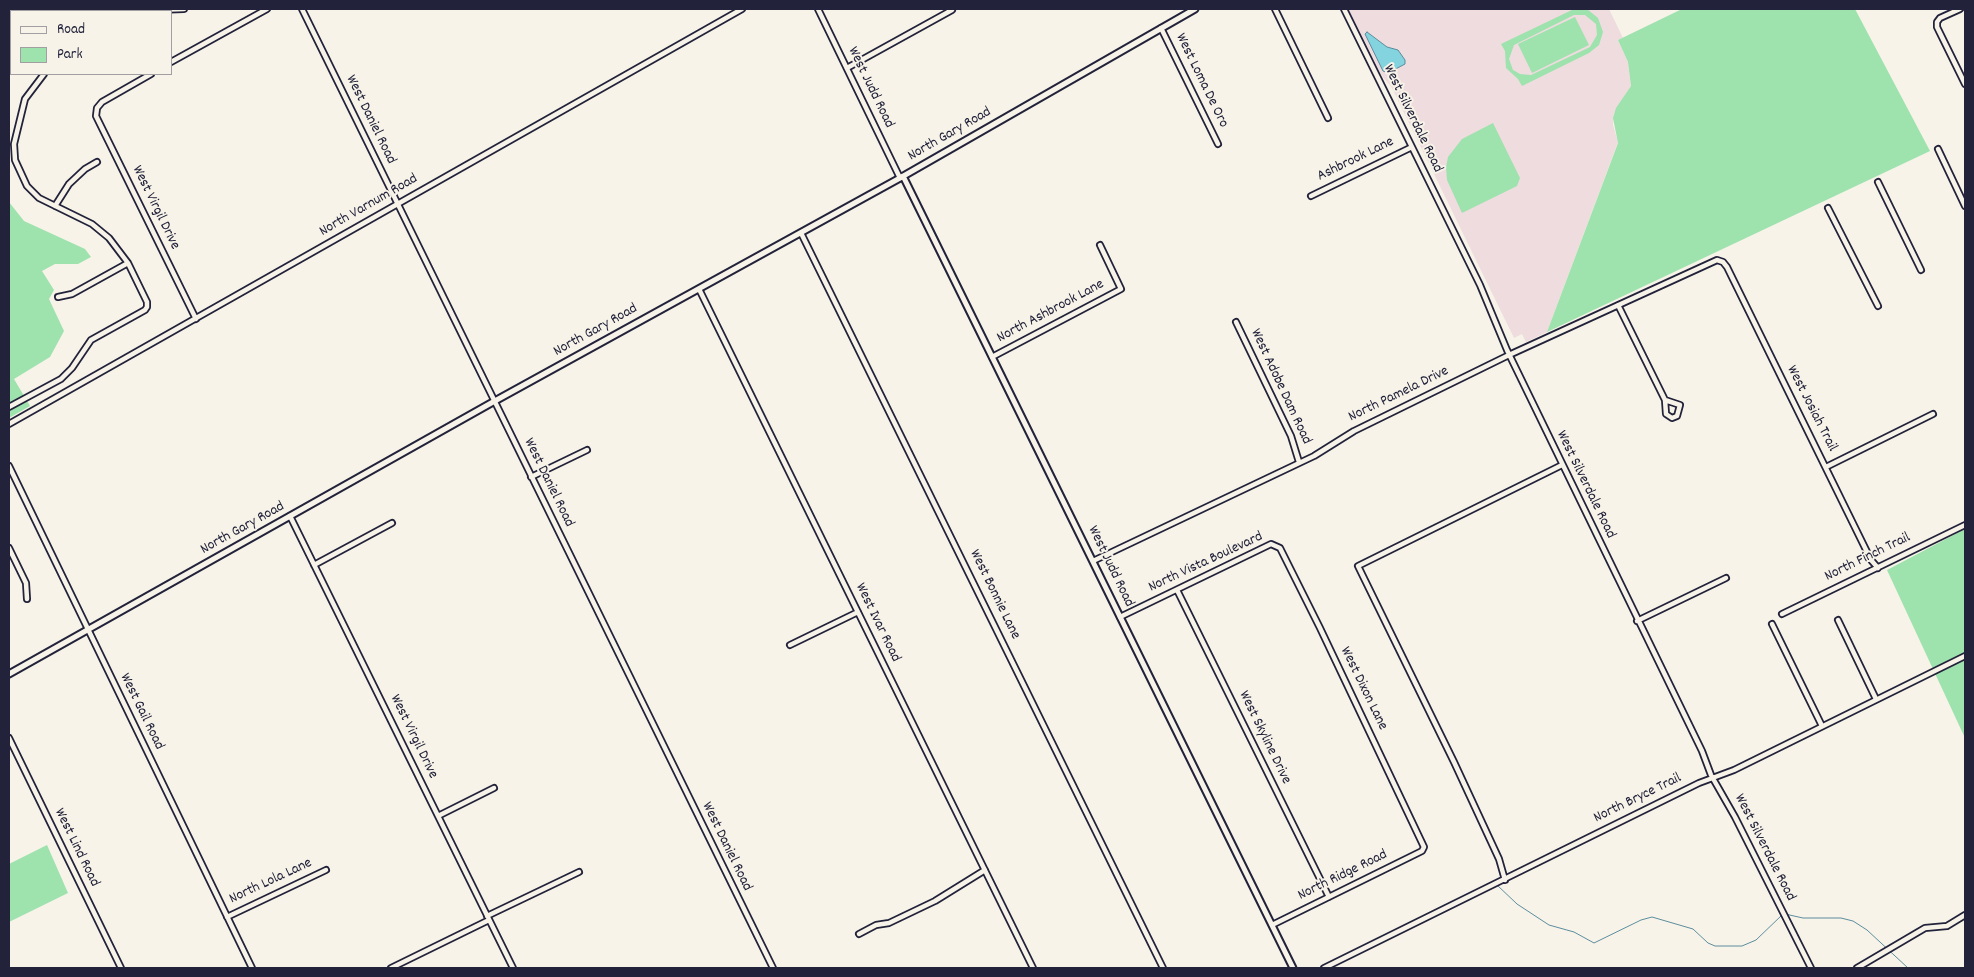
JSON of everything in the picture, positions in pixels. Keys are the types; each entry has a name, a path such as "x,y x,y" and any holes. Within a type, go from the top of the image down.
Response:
{"street":[{"path":"156,10 184,9"},
{"path":"172,61 267,9"},
{"name":"West Daniel Road","path":"302,9 772,968"},
{"name":"North Varnum Road","path":"9,424 742,9"},
{"name":"West Judd Road","path":"818,9 1293,968"},
{"name":"North Gary Road","path":"9,674 493,402 902,177 1195,9"},
{"path":"1275,9 1328,118"},
{"name":"West Silverdale Road","path":"1344,9 1480,285 1509,356 1712,778 1735,817 1811,968"},
{"path":"1960,9 1940,18 1936,27 1965,84"},
{"path":"847,68 952,10"},
{"name":"West Loma De Oro","path":"1161,28 1218,144"},
{"path":"9,407 61,379 72,368 91,340 148,307 128,263 118,248 102,231 30,192 14,153 25,99 43,75"},
{"name":"West Virgil Drive","path":"149,75 102,102 97,108 96,116 196,319"},
{"name":"Ashbrook Lane","path":"1311,196 1412,147"},
{"path":"1938,149 1965,206"},
{"path":"55,206 68,184 85,169 97,162"},
{"path":"1878,182 1921,270"},
{"path":"1828,208 1878,306"},
{"name":"West Bonnie Lane","path":"801,233 1163,968"},
{"name":"North Ashbrook Lane","path":"992,357 1121,289 1100,245"},
{"name":"North Pamela Drive","path":"1093,561 1314,456 1354,431 1509,356 1710,263 1721,262"},
{"name":"West Josiah Trail","path":"1721,262 1727,267 1826,466 1870,560 1878,568"},
{"path":"58,297 72,294 128,263"},
{"name":"West Ivar Road","path":"699,289 1033,968"},
{"path":"1618,305 1665,400 1666,414 1672,418 1677,416 1680,405 1665,400"},
{"name":"West Adobe Dam Road","path":"1236,322 1292,436 1299,462"},
{"path":"1826,466 1933,414"},
{"path":"531,477 587,450"},
{"path":"1505,880 1499,859 1454,762 1358,566 1562,465"},
{"name":"West Gail Road","path":"9,466 252,968"},
{"name":"West Virgil Drive","path":"290,516 513,968"},
{"path":"314,565 392,523"},
{"name":"North Finch Trail","path":"1782,614 1965,525"},
{"name":"North Vista Boulevard","path":"1120,617 1271,544 1275,544"},
{"name":"West Dixon Lane","path":"1275,544 1280,548 1320,628 1424,847"},
{"path":"9,548 26,583 27,599"},
{"path":"1637,621 1726,578"},
{"name":"West Skyline Drive","path":"1177,590 1329,897"},
{"path":"790,646 858,612"},
{"path":"1838,620 1876,699"},
{"path":"1772,624 1822,726"},
{"name":"North Bryce Trail","path":"1324,968 1965,656"},
{"name":"West Lind Road","path":"9,738 121,968"},
{"path":"438,816 494,788"},
{"name":"North Ridge Road","path":"1272,925 1422,851 1424,847"},
{"name":"North Lola Lane","path":"227,917 326,870"},
{"path":"859,934 876,925 889,923 935,901 985,870"},
{"path":"391,968 579,872"},
{"path":"1857,968 1925,928 1947,926 1965,915"}],"shaded area":[{"path":"1348,9 1609,9 1623,38 1618,40 1628,62 1631,86 1614,114 1613,125 1618,142 1547,332 1526,342 1522,334 1514,338 1392,88 1382,76"}],"green space":[{"path":"1574,9 1587,9 1598,18 1603,32 1599,45 1589,53 1522,86 1518,79 1506,68 1505,51 1501,44","holes":["1574,15 1585,15 1596,24 1597,35 1590,47 1531,75 1520,74 1513,70 1509,59 1514,45"]},
{"path":"1682,9 1855,9 1930,151 1547,332 1618,143 1613,118 1616,108 1631,86 1628,62 1618,40"},
{"path":"1575,17 1589,45 1532,73 1518,44"},
{"path":"1493,123 1520,178 1517,186 1462,213 1447,180 1446,167 1448,157 1462,139"},
{"path":"9,202 24,221 85,249 91,257 78,264 55,264 42,271 54,290 49,299 64,331 50,357 14,379 30,406 9,418"},
{"path":"1965,529 1965,738 1887,570"},
{"path":"47,845 68,893 9,922 9,864"}],"water":[{"path":"1367,32 1387,47 1398,50 1405,60 1405,64 1388,73 1383,71 1365,34"}],"waterway":[{"path":"1497,885 1517,904 1549,925 1574,932 1594,943 1641,920 1652,917 1693,929 1708,943 1715,946 1742,946 1756,940 1782,915"},
{"path":"1785,914 1803,918 1841,918 1853,921 1867,930 1908,968"}]}
